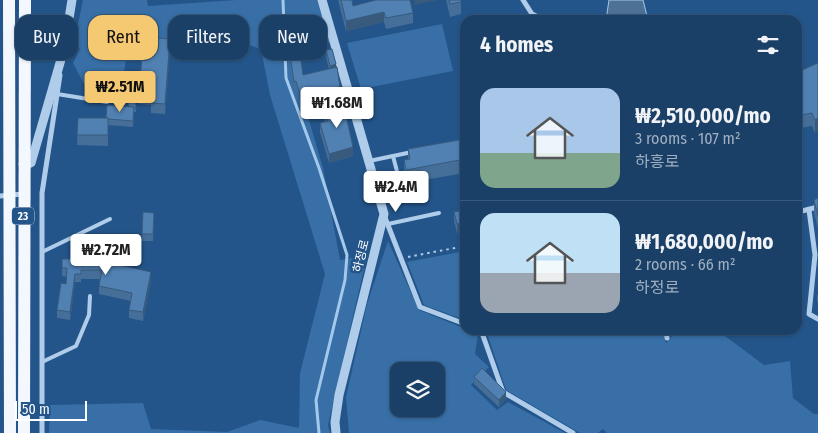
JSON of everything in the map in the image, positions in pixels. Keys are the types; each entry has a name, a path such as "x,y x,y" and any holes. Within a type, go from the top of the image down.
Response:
{"main road":[{"path":"0,8 1,0"},
{"name":"23","path":"8,0 4,196 9,326 10,433"},
{"name":"23","path":"24,0 24,433"},
{"path":"0,232 9,326"}],"street":[{"path":"70,15 72,0"},
{"name":"하정로","path":"322,0 384,214 339,395 335,422 336,433"},
{"path":"522,0 534,15"},
{"path":"23,164 31,163 61,60"},
{"path":"42,433 42,193 62,60"},
{"path":"4,196 23,194"},
{"path":"802,211 818,207"},
{"path":"809,210 815,255 809,314 818,319"},
{"path":"384,214 420,307 460,322"},
{"path":"483,335 503,392 573,433"}],"lane":[{"path":"57,94 107,102"},
{"path":"369,161 420,151"},
{"path":"378,193 401,187 394,156"},
{"path":"388,224 439,212"},
{"path":"42,252 110,219"},
{"path":"42,362 76,346 89,315 90,296"}],"path":[{"path":"401,258 460,247"}],"shaded area":[{"path":"83,0 147,0 148,6 236,0 317,0 322,15 259,15 259,48 249,45 249,15 168,15 168,47 158,48 158,15 88,15 88,60 126,60 122,86 110,92 84,84 73,63 74,60 78,60 80,49 78,47 78,24"},
{"path":"609,0 643,0 647,15 607,15"},
{"path":"442,24 453,71 361,89 347,43"},
{"path":"327,30 331,42 327,43"},
{"path":"263,60 291,60 323,168 340,260 367,256 328,425 330,433 49,433 50,405 143,403 151,429 227,432 260,420 299,428 300,373 325,274 270,95"},
{"path":"388,241 419,310 460,327 460,335 478,335 475,354 489,367 471,385 497,410 508,402 565,433 349,433 346,397 367,304"},
{"path":"460,252 460,318 424,305 407,262"},
{"path":"488,335 664,335 666,343 673,335 724,335 764,365 790,361 793,398 814,414 818,414 818,433 607,433 603,429 598,433 580,433 506,390"}],"building":[{"path":"341,0 352,0 353,6 376,0 410,0 413,13 386,18 384,12 346,21"},
{"path":"449,0 461,0 461,2 450,4"},
{"path":"158,38 168,39 165,104 151,103 151,95 139,94 142,60 158,60"},
{"path":"332,49 336,64 330,66 327,50"},
{"path":"291,60 301,60 303,75 337,67 340,87 333,88 334,92 310,98 312,105 304,107 296,81 294,82"},
{"path":"818,63 818,118 815,120 812,113 802,115 802,70"},
{"path":"129,99 136,100 136,108 128,107"},
{"path":"343,102 353,147 329,154 320,123 328,121 324,107"},
{"path":"107,105 134,107 133,121 106,118"},
{"path":"78,118 108,118 108,135 77,135"},
{"path":"460,140 460,160 406,170 404,160 410,159 408,149"},
{"path":"818,198 818,216 814,200"},
{"path":"460,211 460,223 457,224 454,212"},
{"path":"143,212 154,213 153,234 142,234"},
{"path":"120,243 120,265 151,272 143,312 129,310 132,293 99,286 102,270 81,270 81,274 75,274 70,312 57,310 61,283 66,284 67,268 62,268 62,259 88,259 88,244"},
{"path":"482,368 506,392 499,400 474,377"}],"waterway":[{"path":"283,0 286,78 319,168 347,255 345,280 316,400 319,433"}]}
